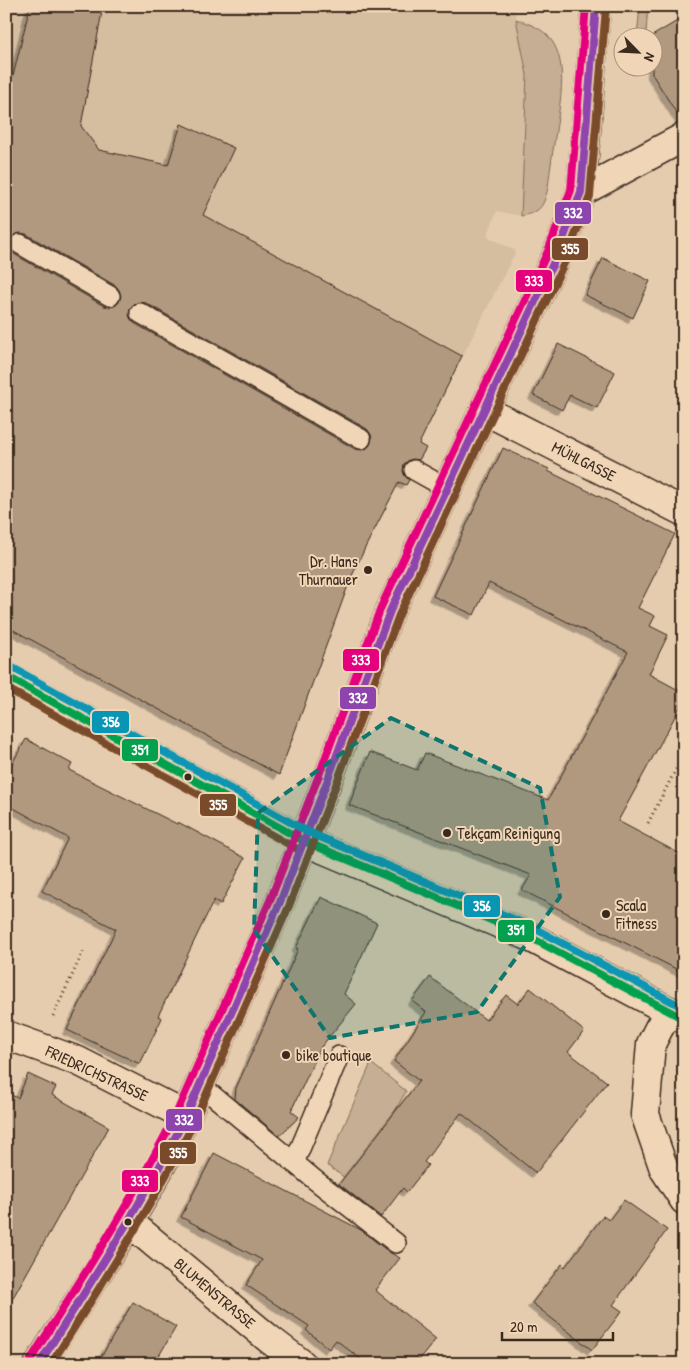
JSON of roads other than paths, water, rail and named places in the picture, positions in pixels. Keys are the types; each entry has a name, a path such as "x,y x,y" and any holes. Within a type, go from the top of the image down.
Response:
{"main road":[{"path":"39,1364 128,1222 175,1140 280,902 390,611 558,255 581,192 596,6"},
{"path":"581,192 684,137"},
{"name":"MÜHLGASSE","path":"484,410 684,512"},
{"path":"6,676 304,840 526,935 677,1015 659,1028 651,1044 645,1114 664,1170 684,1200"},
{"name":"FRIEDRICHSTRASSE","path":"6,1035 78,1061 186,1116"},
{"name":"BLUMENSTRASSE","path":"128,1222 302,1364"}],"lane":[{"path":"20,244 110,296"},
{"path":"140,312 361,439"},
{"path":"414,470 448,489"},
{"path":"294,1163 339,1056"},
{"path":"200,1085 294,1163 396,1243"}],"place":[{"name":"Dr. Hans Thurnauer","path":"368,570"},
{"name":"Tekçam Reinigung","path":"447,833"},
{"name":"Scala Fitness","path":"606,914"},
{"name":"bike boutique","path":"286,1055"}]}
